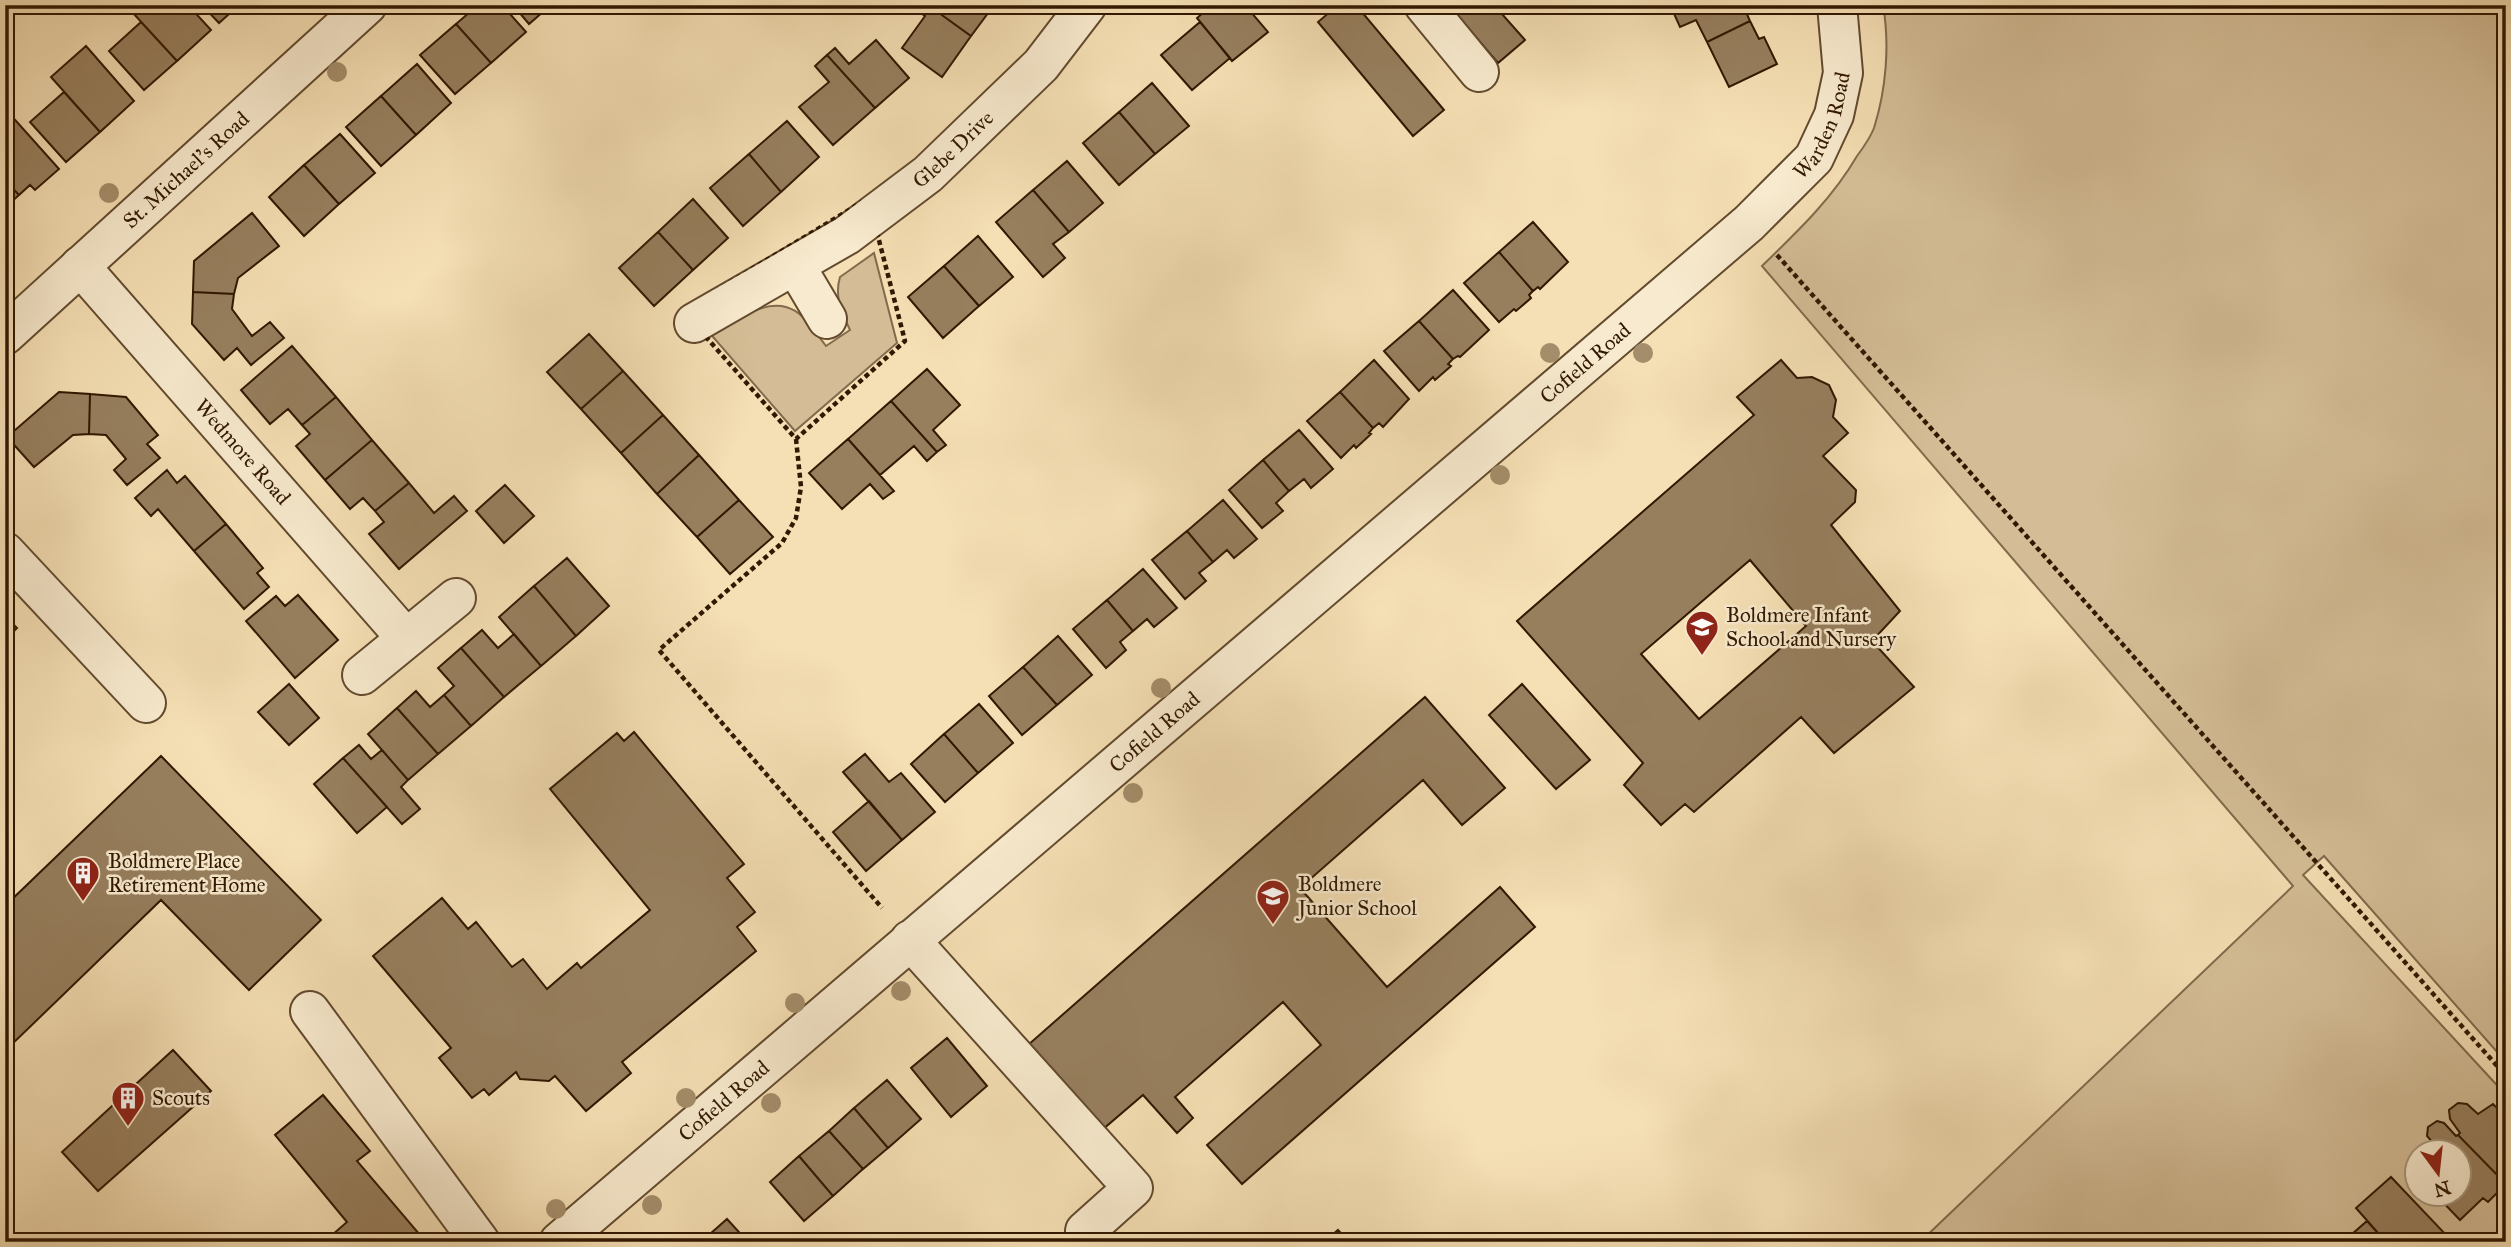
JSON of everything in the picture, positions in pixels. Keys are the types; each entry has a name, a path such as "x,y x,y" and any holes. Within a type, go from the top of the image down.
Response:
{"street":[{"name":"St. Michael's Road","path":"5,335 367,5"},
{"name":"Glebe Drive","path":"694,323 847,235 928,174 1041,65 1087,5"},
{"path":"1424,5 1479,72"},
{"name":"Warden Road","path":"1748,223 1814,158 1833,115 1843,73 1837,5"},
{"name":"Cofield Road","path":"559,1242 1748,223"},
{"path":"795,265 827,319"},
{"name":"Wedmore Road","path":"80,266 405,638"},
{"path":"5,552 146,703"},
{"path":"362,676 456,598"},
{"path":"910,940 1133,1188 1085,1231 1092,1242"},
{"path":"310,1011 480,1242"}],"path":[{"path":"1748,223 2506,1076"},
{"path":"796,439 800,487 796,518 782,543 659,650 910,940"}],"shaded area":[{"path":"1883,5 2506,5 2506,1062 2324,856 2303,875 2506,1095 2506,1242 1920,1242 2293,886 1762,266 1825,201 1866,143 1878,113 1884,83 1886,51"},
{"path":"874,253 897,343 795,431 693,314 731,320 769,306 790,308 806,320 826,346 850,330 838,298 840,277"}],"building":[{"path":"142,5 188,5 211,30 177,61 133,13"},
{"path":"202,5 239,5 219,23"},
{"path":"478,5 502,5 526,32 491,63 456,24"},
{"path":"513,5 551,5 529,24"},
{"path":"928,5 971,36 942,77 902,48 925,16 911,6"},
{"path":"928,5 994,5 971,36"},
{"path":"1212,5 1245,5 1268,32 1232,61 1197,18"},
{"path":"1338,5 1356,5 1444,110 1413,136 1318,22"},
{"path":"1448,5 1494,5 1525,40 1498,63"},
{"path":"1743,5 1750,21 1707,42 1696,20 1680,27 1671,7"},
{"path":"1750,21 1759,39 1764,37 1777,64 1729,87 1707,42"},
{"path":"141,22 177,61 144,90 109,51"},
{"path":"1200,22 1230,58 1192,90 1161,55"},
{"path":"456,24 491,63 455,94 420,55"},
{"path":"876,40 909,78 875,108 827,55 835,48 849,64"},
{"path":"86,46 134,101 100,132 51,77"},
{"path":"827,55 875,108 833,145 799,107 829,82 815,66"},
{"path":"417,64 451,103 416,135 381,96"},
{"path":"1152,83 1189,126 1155,154 1119,112"},
{"path":"64,92 100,132 66,162 30,122"},
{"path":"381,96 416,135 381,166 346,127"},
{"path":"8,112 59,169 35,190 30,185 19,195 5,180 5,114"},
{"path":"1119,112 1155,154 1119,185 1083,143"},
{"path":"787,121 819,157 781,192 749,154"},
{"path":"340,134 375,173 339,204 304,165"},
{"path":"749,154 781,192 743,226 710,188"},
{"path":"1067,161 1103,203 1069,232 1033,190"},
{"path":"304,165 339,204 304,236 269,197"},
{"path":"5,180 19,195 7,206 12,211 5,218"},
{"path":"1033,190 1069,232 1053,244 1065,258 1043,277 996,222"},
{"path":"693,199 728,238 693,270 658,232"},
{"path":"252,213 279,246 238,278 234,294 193,292 194,261"},
{"path":"1533,222 1568,262 1540,289 1538,287 1533,291 1499,252"},
{"path":"658,232 693,270 654,306 619,268"},
{"path":"978,236 1013,277 979,306 944,266"},
{"path":"1499,252 1533,291 1529,295 1531,298 1499,322 1464,283"},
{"path":"944,266 979,306 943,338 908,297"},
{"path":"1453,290 1489,330 1460,357 1453,359 1419,321"},
{"path":"193,292 234,294 232,309 252,336 270,322 284,338 251,365 237,348 224,360 192,324"},
{"path":"1419,321 1453,359 1448,364 1451,366 1435,380 1433,377 1419,391 1384,351"},
{"path":"589,334 623,371 581,409 547,372"},
{"path":"292,346 336,397 302,425 288,409 270,424 241,390"},
{"path":"1374,360 1409,399 1383,427 1379,423 1373,428 1340,392"},
{"path":"1781,360 1797,378 1812,377 1829,385 1836,400 1833,417 1848,433 1823,456 1856,490 1855,502 1831,525 1900,611 1872,641 1914,687 1834,753 1801,717 1694,812 1685,804 1661,825 1624,785 1643,763 1517,621 1754,415 1737,397","holes":["1750,560 1806,626 1699,719 1641,654"]},
{"path":"927,369 960,405 933,430 946,445 937,452 891,401"},
{"path":"623,371 663,415 621,453 581,409"},
{"path":"59,392 90,394 89,434 73,435 34,467 7,437"},
{"path":"1340,392 1373,428 1369,433 1371,434 1341,458 1307,421"},
{"path":"90,394 126,397 158,435 147,444 160,458 127,485 114,470 126,459 106,435 89,434"},
{"path":"336,397 372,440 325,480 296,446 310,434 302,425"},
{"path":"891,401 937,452 927,461 914,446 880,475 848,439"},
{"path":"663,415 699,455 657,494 621,453"},
{"path":"1299,430 1333,469 1311,488 1304,479 1289,491 1263,460"},
{"path":"848,439 894,491 883,499 870,484 842,509 809,473"},
{"path":"372,440 409,483 375,511 363,498 350,509 325,480"},
{"path":"699,455 739,500 697,537 657,494"},
{"path":"1263,460 1289,491 1276,503 1283,511 1262,528 1229,490"},
{"path":"167,470 177,483 185,476 226,524 194,551 158,509 151,516 135,498"},
{"path":"409,483 434,513 454,496 467,511 399,569 369,534 384,522 375,511"},
{"path":"505,485 534,516 504,543 476,511"},
{"path":"739,500 773,537 730,574 697,537"},
{"path":"1223,500 1257,539 1234,558 1227,550 1213,562 1187,531"},
{"path":"226,524 263,568 257,573 269,587 244,609 194,551"},
{"path":"1187,531 1213,562 1199,573 1206,581 1185,599 1152,560"},
{"path":"567,558 609,606 576,636 534,586"},
{"path":"1143,569 1177,608 1154,627 1147,619 1133,631 1107,600"},
{"path":"534,586 576,636 541,666 499,617"},
{"path":"298,595 338,640 295,678 246,621 276,596 285,606"},
{"path":"1107,600 1133,631 1120,642 1126,650 1106,668 1073,629"},
{"path":"5,616 17,628 5,640"},
{"path":"482,630 498,648 514,634 541,666 504,697 461,648"},
{"path":"1058,636 1092,675 1057,705 1023,667"},
{"path":"461,648 504,697 471,726 444,695 454,686 438,668"},
{"path":"1023,667 1057,705 1022,735 989,696"},
{"path":"289,684 319,718 289,745 258,712"},
{"path":"1522,684 1590,760 1556,789 1489,715"},
{"path":"416,691 430,707 444,695 471,726 438,754 397,708"},
{"path":"1425,697 1505,788 1462,825 1423,780 1300,888 1387,987 1500,887 1535,927 1242,1184 1207,1145 1321,1045 1283,1002 1175,1097 1193,1118 1177,1133 1143,1095 1102,1130 1028,1045"},
{"path":"979,704 1013,743 978,773 944,734"},
{"path":"397,708 438,754 408,780 368,734"},
{"path":"634,732 744,864 727,878 755,912 737,927 756,951 622,1062 631,1073 586,1111 555,1076 549,1081 520,1079 516,1072 489,1095 484,1089 472,1098 439,1058 451,1048 373,956 442,898 468,929 476,922 512,967 523,959 547,989 577,963 581,968 650,910 550,789 617,733 624,741"},
{"path":"944,734 978,773 945,802 911,764"},
{"path":"359,745 371,759 382,750 408,780 401,787 420,809 402,824 343,758"},
{"path":"865,754 889,782 901,773 935,812 902,840 843,772"},
{"name":"Boldmere Place Retirement Home","path":"161,756 321,920 249,990 161,900 5,1051 5,906"},
{"path":"343,758 387,807 357,833 314,784"},
{"path":"869,801 902,840 866,871 833,832"},
{"path":"947,1038 987,1086 951,1117 911,1068"},
{"name":"Scouts","path":"173,1050 211,1091 98,1191 62,1152"},
{"path":"887,1080 921,1119 888,1148 854,1108"},
{"path":"323,1095 370,1151 357,1161 426,1242 338,1242 332,1235 347,1222 275,1135"},
{"path":"2458,1103 2467,1104 2478,1114 2493,1104 2506,1117 2506,1184 2472,1149 2472,1138 2461,1138 2458,1135 2460,1133 2450,1119 2449,1110"},
{"path":"854,1108 888,1148 863,1169 829,1131"},
{"path":"2437,1121 2444,1123 2461,1138 2429,1138 2428,1127"},
{"path":"829,1131 863,1169 833,1196 799,1156"},
{"path":"2472,1149 2506,1184 2488,1202 2483,1198 2460,1220 2448,1208 2472,1208"},
{"path":"799,1156 833,1196 804,1221 770,1182"},
{"path":"2391,1177 2402,1189 2402,1208 2420,1208 2449,1238 2446,1242 2386,1242 2356,1208"},
{"path":"727,1219 748,1242 701,1242"},
{"path":"2367,1221 2386,1242 2343,1242"},
{"path":"1338,1230 1349,1242 1324,1242"}],"place":[{"name":"Boldmere Infant School and Nursery","path":"1702,657"},
{"name":"Boldmere Place Retirement Home","path":"83,903"},
{"name":"Boldmere Junior School","path":"1273,926"},
{"name":"Scouts","path":"128,1128"}]}
